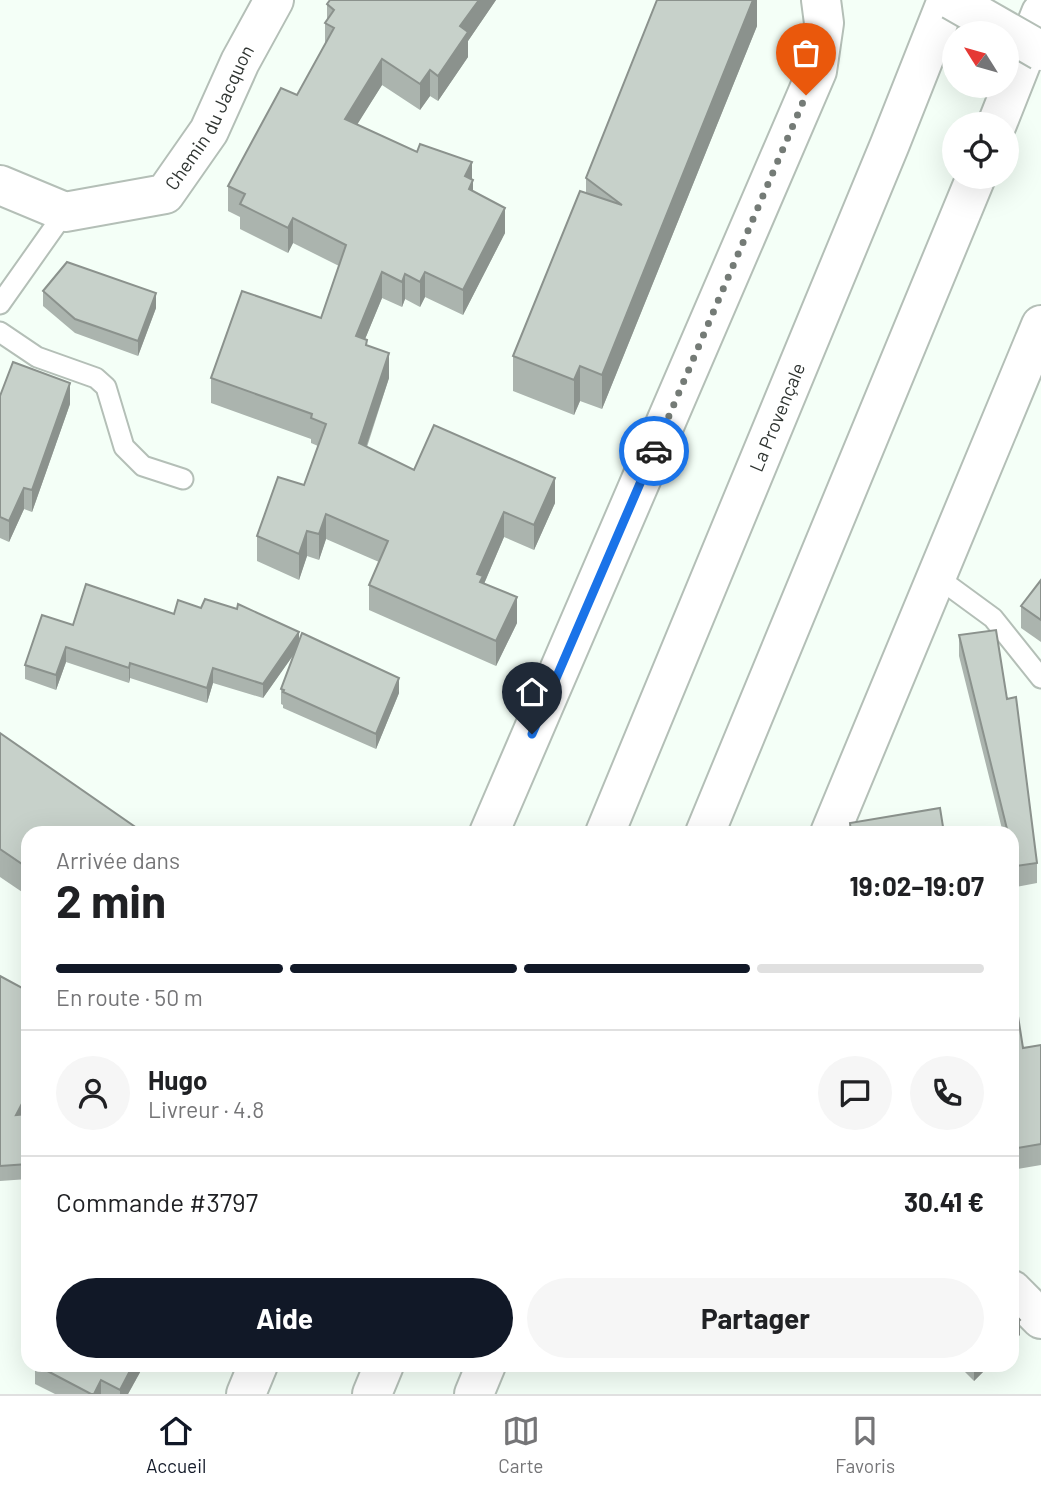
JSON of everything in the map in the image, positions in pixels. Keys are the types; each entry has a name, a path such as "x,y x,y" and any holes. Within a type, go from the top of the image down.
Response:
{"main road":[{"name":"Chemin du Jacquon","path":"65,212 165,194 209,131 240,62 274,0"},
{"path":"492,826 817,71 824,23 821,0"},
{"path":"949,0 1041,51"},
{"name":"La Provençale","path":"608,826 949,0"},
{"path":"1002,112 1041,13"},
{"path":"0,185 65,212"},
{"path":"708,826 971,189"},
{"path":"833,826 1041,325"},
{"path":"1019,1297 1041,1319"},
{"path":"246,1394 255,1372"},
{"path":"372,1394 381,1372"},
{"path":"474,1394 483,1372"}],"lane":[{"path":"0,304 65,212"},
{"path":"0,332 37,357 96,378 106,387 124,447 143,466 183,479"},
{"path":"936,577 993,618 1041,678"}],"building":[{"path":"330,0 479,0 460,26 468,32 438,76 430,70 420,84 382,59 345,119 417,152 420,144 472,162 465,176 473,180 469,189 505,208 463,290 425,272 420,282 405,274 402,282 382,272 356,336 367,340 366,345 389,353 359,443 414,470 434,425 555,478 534,525 504,512 477,574 483,576 480,582 517,597 496,641 369,585 388,541 326,514 319,534 307,531 299,554 257,536 278,477 304,485 326,424 311,418 312,414 211,378 242,291 321,318 346,245 293,218 288,228 240,204 245,194 228,186 281,88 297,95 334,28 325,23 334,10 327,4"},
{"path":"657,0 753,0 602,375 580,366 574,380 513,356 580,191 622,205 586,178"},
{"path":"67,262 156,293 138,341 75,319 43,291"},
{"path":"13,362 70,383 32,490 24,488 9,521 0,517 0,396"},
{"path":"1041,580 1041,620 1021,606"},
{"path":"86,584 174,614 178,600 201,608 205,599 237,609 238,604 299,632 263,684 213,668 207,688 130,663 129,668 66,647 56,675 25,665 42,615 73,625"},
{"path":"996,630 1007,699 1016,697 1037,863 1019,866 1019,826 1006,826 959,635"},
{"path":"302,633 399,678 376,734 283,692 281,689"},
{"path":"0,733 134,826 21,826 21,863 0,849"},
{"path":"940,808 943,826 850,826 850,823"},
{"path":"0,976 21,987 21,1105 16,1115 21,1115 21,1164 0,1166"},
{"path":"1019,1023 1023,1048 1041,1045 1041,1144 1019,1148"},
{"path":"49,1372 129,1372 120,1390 101,1380 94,1394"}],"way so far":[{"path":"654,451 806,95"}],"route":[{"path":"532,734 654,451"}]}
